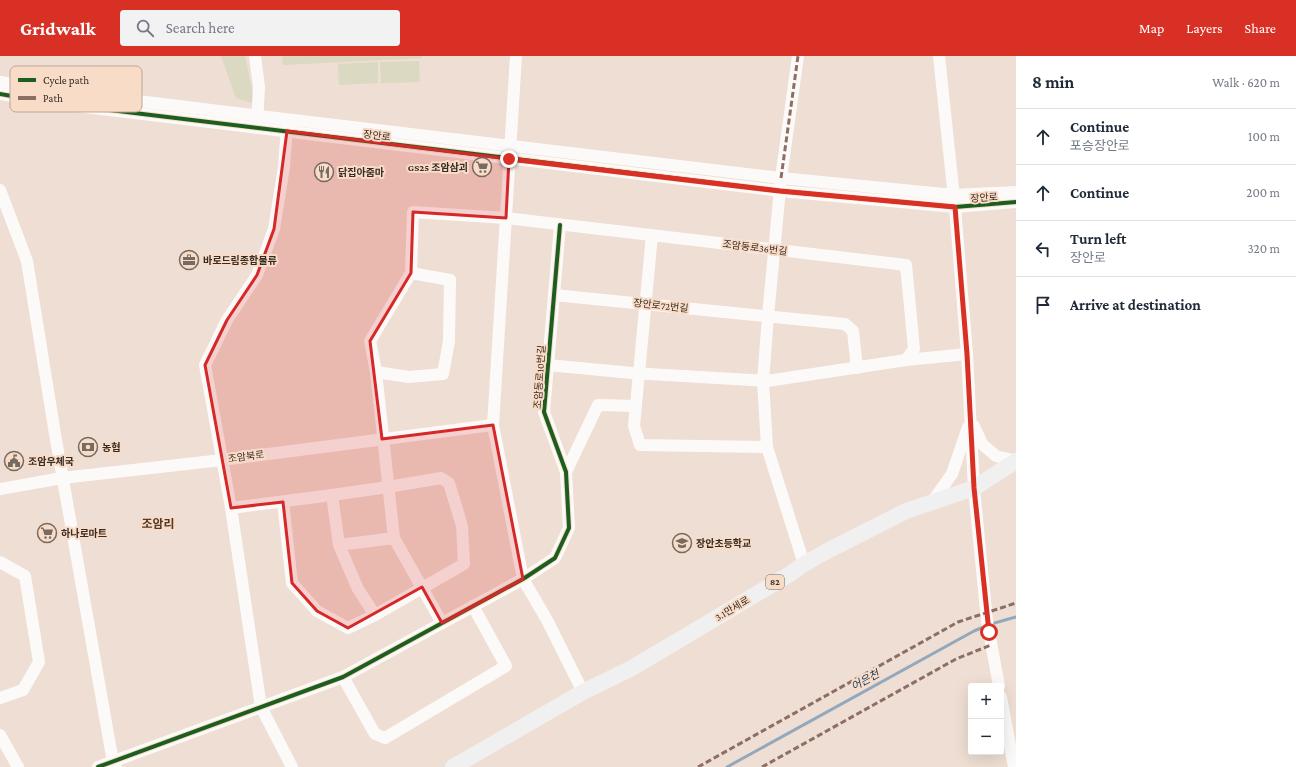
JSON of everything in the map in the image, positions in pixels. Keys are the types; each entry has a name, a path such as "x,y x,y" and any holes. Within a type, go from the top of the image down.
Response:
{"main road":[{"name":"3.1만세로","path":"453,767 583,692 632,668 790,574 804,564 906,511 974,488 1016,461"}],"street":[{"path":"255,56 258,87 257,122"},
{"path":"516,56 493,425 523,579 547,620 583,692"},
{"path":"798,56 781,178 763,381 767,447 804,564"},
{"path":"939,56 954,201 967,354 974,488 988,627 998,683"},
{"name":"장안로","path":"0,82 10,84"},
{"name":"장안로","path":"0,94 10,96"},
{"name":"장안로","path":"142,104 509,159 780,191 954,201 1016,202"},
{"name":"장안로","path":"142,111 257,122"},
{"path":"287,126 284,167 274,229 257,275 227,320 205,365 231,508 261,707 292,767"},
{"name":"장안로","path":"287,126 510,146 781,178 954,201 1016,192"},
{"path":"0,190 27,260 62,478 115,764"},
{"name":"조암동로36번길","path":"411,273 413,212 506,218 906,265 914,349 906,360"},
{"name":"조암동로10번길","path":"98,767 115,764 261,707 343,677 523,579 555,558 568,528 566,472 544,412 560,225"},
{"path":"652,235 634,426 640,446 767,447"},
{"path":"376,372 409,377 443,374 449,341 450,280 411,273 370,341 376,372 382,439 394,538 442,623"},
{"name":"장안로72번길","path":"554,295 846,324 853,330 857,368"},
{"path":"548,365 639,373 763,381 906,360 967,354"},
{"name":"조암동로10번길","path":"566,472 598,406 636,406"},
{"path":"970,420 982,444 996,456 1016,461"},
{"path":"932,502 952,474 970,420"},
{"name":"조암북로","path":"0,489 62,478 222,460 493,425"},
{"path":"231,508 283,502 441,478 449,483 462,526 464,564 375,615 348,628 317,611 292,583 283,502"},
{"path":"332,495 339,545 358,589 375,615"},
{"path":"339,545 394,538"},
{"path":"0,562 25,576 39,662 23,690 0,698"},
{"path":"343,677 375,734 385,738 506,666 473,606"},
{"path":"1004,713 1014,767"},
{"path":"0,735 18,767"}],"highlighted area":[{"path":"287,131 509,159 506,218 413,212 411,273 370,341 382,439 493,425 523,579 442,623 422,587 348,628 317,611 292,583 283,502 231,508 205,365 227,320 257,275 274,229"}],"shaded area":[{"path":"221,56 245,56 255,104 236,98"},
{"path":"282,56 422,56 422,58 283,65"},
{"path":"419,61 420,82 381,83 380,62"},
{"path":"378,62 378,83 339,85 338,64"}],"waterway":[{"name":"어은천","path":"991,624 1016,617"},
{"name":"어은천","path":"727,767 974,631 986,626"}],"marked path":[{"path":"781,178 798,56"},
{"path":"698,767 958,622 1016,603"},
{"path":"762,767 956,659 991,645"}],"cycle path":[{"path":"0,94 10,96"},
{"path":"126,112 780,191 955,207 1016,202"},
{"path":"98,767 343,677 523,579 555,558 569,528 566,472 544,412 560,225"}],"place":[{"name":"GS25 조암삼괴","path":"482,167"},
{"name":"닭집아줌마","path":"324,172"},
{"name":"바로드림종합물류","path":"189,260"},
{"name":"농협","path":"88,447"},
{"name":"조암우체국","path":"14,461"},
{"name":"하나로마트","path":"47,533"},
{"name":"장안초등학교","path":"682,543"}],"district":[{"name":"조암리","path":"158,524"}],"route":[{"path":"509,159 780,191 955,207 967,354 974,488 989,632"}]}
